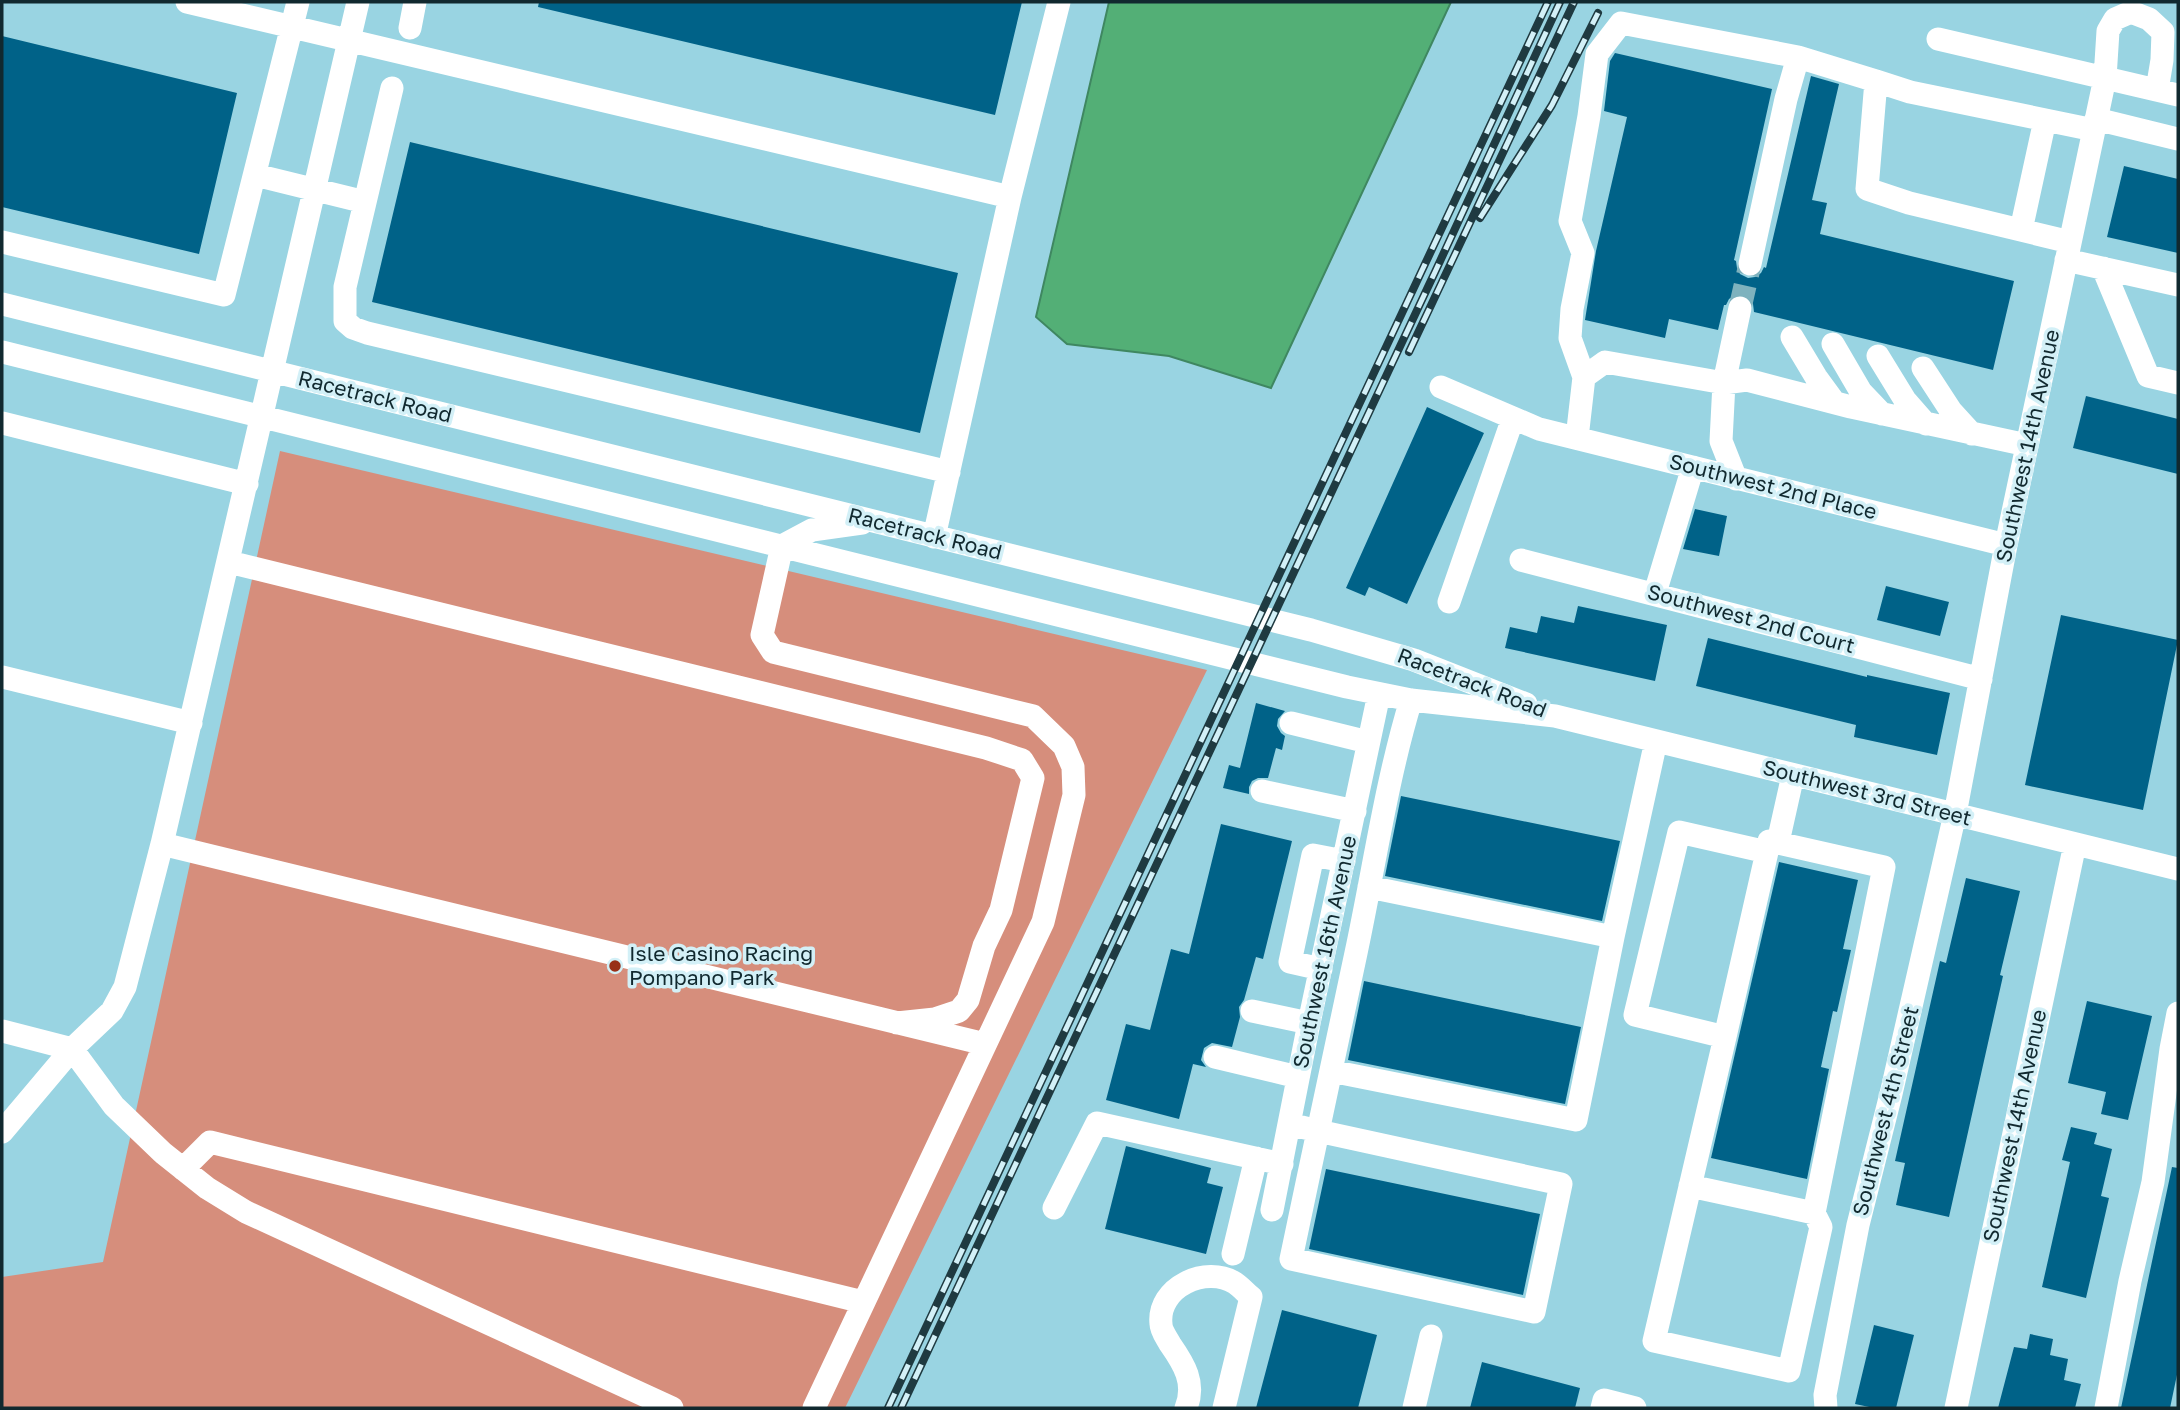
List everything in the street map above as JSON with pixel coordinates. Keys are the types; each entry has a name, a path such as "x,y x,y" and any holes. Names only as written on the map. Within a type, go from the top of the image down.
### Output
{"street":[{"path":"187,2 1010,197"},
{"path":"2,242 224,295 298,2"},
{"path":"2,1132 72,1049 112,1011 125,987 191,723 358,2"},
{"path":"410,28 415,2"},
{"path":"934,537 1010,197 1059,2"},
{"name":"Southwest 14th Avenue","path":"1955,814 2006,545 2105,78 2108,31 2115,19 2131,12 2149,19 2163,32 2162,60 2168,92"},
{"path":"1577,438 1584,377 1570,338 1572,309 1583,253 1570,221 1597,54 1620,23 1798,57 1910,92 2045,120 2095,125 2178,139"},
{"path":"1938,39 2168,92"},
{"path":"1750,264 1786,99 1798,57"},
{"path":"1876,81 1867,189 1909,203 2021,230 2102,268 2178,285"},
{"path":"392,88 345,287 345,321 353,328 949,472"},
{"path":"2021,230 2045,120"},
{"path":"255,175 365,201"},
{"path":"2102,268 2148,376 2178,383"},
{"name":"Racetrack Road","path":"2,304 1154,590 1381,649 1555,716"},
{"path":"1736,479 1721,441 1724,383 1740,309"},
{"path":"1792,337 1835,403"},
{"path":"1833,344 1861,392 1882,414"},
{"name":"Racetrack Road","path":"2,352 1380,694 1555,716"},
{"path":"1878,356 1905,400 1926,424"},
{"path":"1584,377 1605,362 1724,383 1747,380 1882,414 2027,445"},
{"path":"1923,368 1951,411 1972,434"},
{"name":"Southwest 2nd Place","path":"1441,387 1539,429 2006,545"},
{"path":"1448,602 1513,418"},
{"path":"2,423 247,484"},
{"path":"1656,593 1693,467"},
{"path":"814,1408 1043,922 1074,795 1073,767 1064,746 1033,716 773,652 762,635 782,546 811,530 872,521"},
{"name":"Southwest 2nd Court","path":"1521,560 1981,679"},
{"path":"229,562 986,748 1022,760 1033,778 1001,910 984,946 968,1000 959,1011 935,1019 897,1023"},
{"path":"2,677 191,723"},
{"name":"Southwest 16th Avenue","path":"1272,1210 1380,694"},
{"path":"1289,1124 1318,1131 1561,1184 1534,1312 1292,1259 1318,1131 1369,887 1398,743 1411,700"},
{"name":"Southwest 3rd Street","path":"1555,716 2178,869"},
{"path":"1291,723 1368,742"},
{"path":"1331,1071 1576,1120 1656,741"},
{"path":"1725,1037 1635,1015 1679,832 1772,847 1884,867 1814,1213 1821,1227 1789,1371 1654,1341 1725,1037 1772,847 1793,775"},
{"path":"1262,791 1355,811"},
{"name":"Southwest 4th Street","path":"1826,1408 1825,1395 1858,1225 1955,814"},
{"path":"162,844 985,1044"},
{"name":"Southwest 14th Avenue","path":"1956,1408 2075,844"},
{"path":"1321,969 1290,962 1313,855 1344,861"},
{"path":"1369,887 1613,937"},
{"path":"1252,1011 1309,1023"},
{"path":"2106,1408 2130,1281 2153,1182 2178,1013"},
{"path":"2,1031 72,1049 114,1106 163,1153 207,1188 246,1212 672,1408"},
{"path":"1214,1058 1298,1077"},
{"path":"1054,1208 1097,1123 1282,1164"},
{"path":"183,1169 210,1142 863,1302"},
{"path":"1233,1254 1256,1158"},
{"path":"1690,1186 1814,1213"},
{"path":"1186,1408 1190,1377 1160,1324 1163,1308 1171,1293 1185,1281 1209,1276 1234,1282 1251,1297 1224,1408"},
{"path":"1414,1408 1432,1336"},
{"path":"1602,1408 1604,1401 1635,1408"}],"shaded area":[{"path":"1109,2 1451,2 1271,388 1169,356 1067,344 1036,317"},
{"name":"Isle Casino Racing Pompano Park","path":"280,451 1207,670 845,1408 2,1408 2,1277 103,1262"}],"building":[{"path":"539,2 1022,2 995,115 538,7"},
{"path":"2,36 237,93 199,254 2,207"},
{"path":"1615,53 1772,89 1734,260 1740,274 1748,278 1755,277 1766,268 1811,76 1839,84 1812,200 1827,203 1820,234 2014,281 1993,370 1754,312 1750,298 1742,294 1735,295 1724,305 1718,330 1669,319 1665,338 1585,320 1596,251 1627,117 1604,111 1610,61"},
{"path":"410,142 958,273 920,433 372,302"},
{"path":"2124,166 2178,179 2178,253 2107,237"},
{"path":"2086,396 2178,419 2178,474 2073,448"},
{"path":"1427,407 1484,433 1407,604 1369,587 1365,596 1346,588"},
{"path":"1695,509 1727,516 1719,556 1683,549"},
{"path":"1886,586 1949,602 1940,636 1877,620"},
{"path":"1578,606 1667,625 1655,681 1505,648 1510,627 1537,633 1541,616 1574,623"},
{"path":"2061,615 2178,640 2143,810 2025,785"},
{"path":"1708,638 1867,677 1950,693 1937,755 1854,737 1856,725 1696,686"},
{"path":"1256,703 1285,711 1278,719 1277,726 1285,736 1282,750 1276,748 1268,778 1252,781 1249,794 1223,788 1229,765 1240,768"},
{"path":"1401,796 1620,841 1602,921 1385,876"},
{"path":"1221,824 1292,841 1263,959 1256,957 1244,1000 1239,1007 1240,1017 1232,1047 1212,1043 1204,1048 1201,1060 1206,1067 1193,1064 1179,1119 1106,1100 1126,1024 1150,1030 1171,949 1189,954"},
{"path":"1779,862 1858,880 1843,949 1851,950 1837,1012 1833,1011 1821,1067 1829,1069 1807,1179 1711,1158"},
{"path":"1966,878 2020,891 1949,1217 1896,1205 1905,1163 1895,1161 1940,961 1946,963"},
{"path":"1364,981 1581,1027 1565,1104 1348,1060"},
{"path":"2087,1001 2152,1016 2128,1120 2101,1114 2106,1092 2068,1083"},
{"path":"2071,1127 2097,1133 2094,1144 2112,1149 2101,1196 2109,1198 2086,1298 2042,1287 2070,1162 2062,1160"},
{"path":"1126,1146 1211,1168 1207,1183 1223,1187 1206,1254 1105,1229"},
{"path":"2172,1167 2178,1168 2178,1370 2170,1408 2121,1408"},
{"path":"1326,1169 1540,1214 1523,1295 1309,1249"},
{"path":"1282,1310 1377,1335 1358,1408 1256,1408"},
{"path":"1874,1325 1914,1335 1896,1408 1874,1408 1855,1404"},
{"path":"2030,1334 2053,1339 2050,1355 2068,1359 2064,1380 2081,1384 2075,1408 1998,1408 2014,1347 2027,1349"},
{"path":"1482,1362 1580,1388 1575,1408 1470,1408"}],"tunnel":[{"path":"1740,308 1750,264"}],"railway":[{"path":"888,1408 1548,2"},
{"path":"901,1408 1560,2"},
{"path":"1409,352 1574,2"},
{"path":"1480,218 1552,105 1598,13"}],"place":[{"name":"Isle Casino Racing Pompano Park","path":"615,966"}]}
